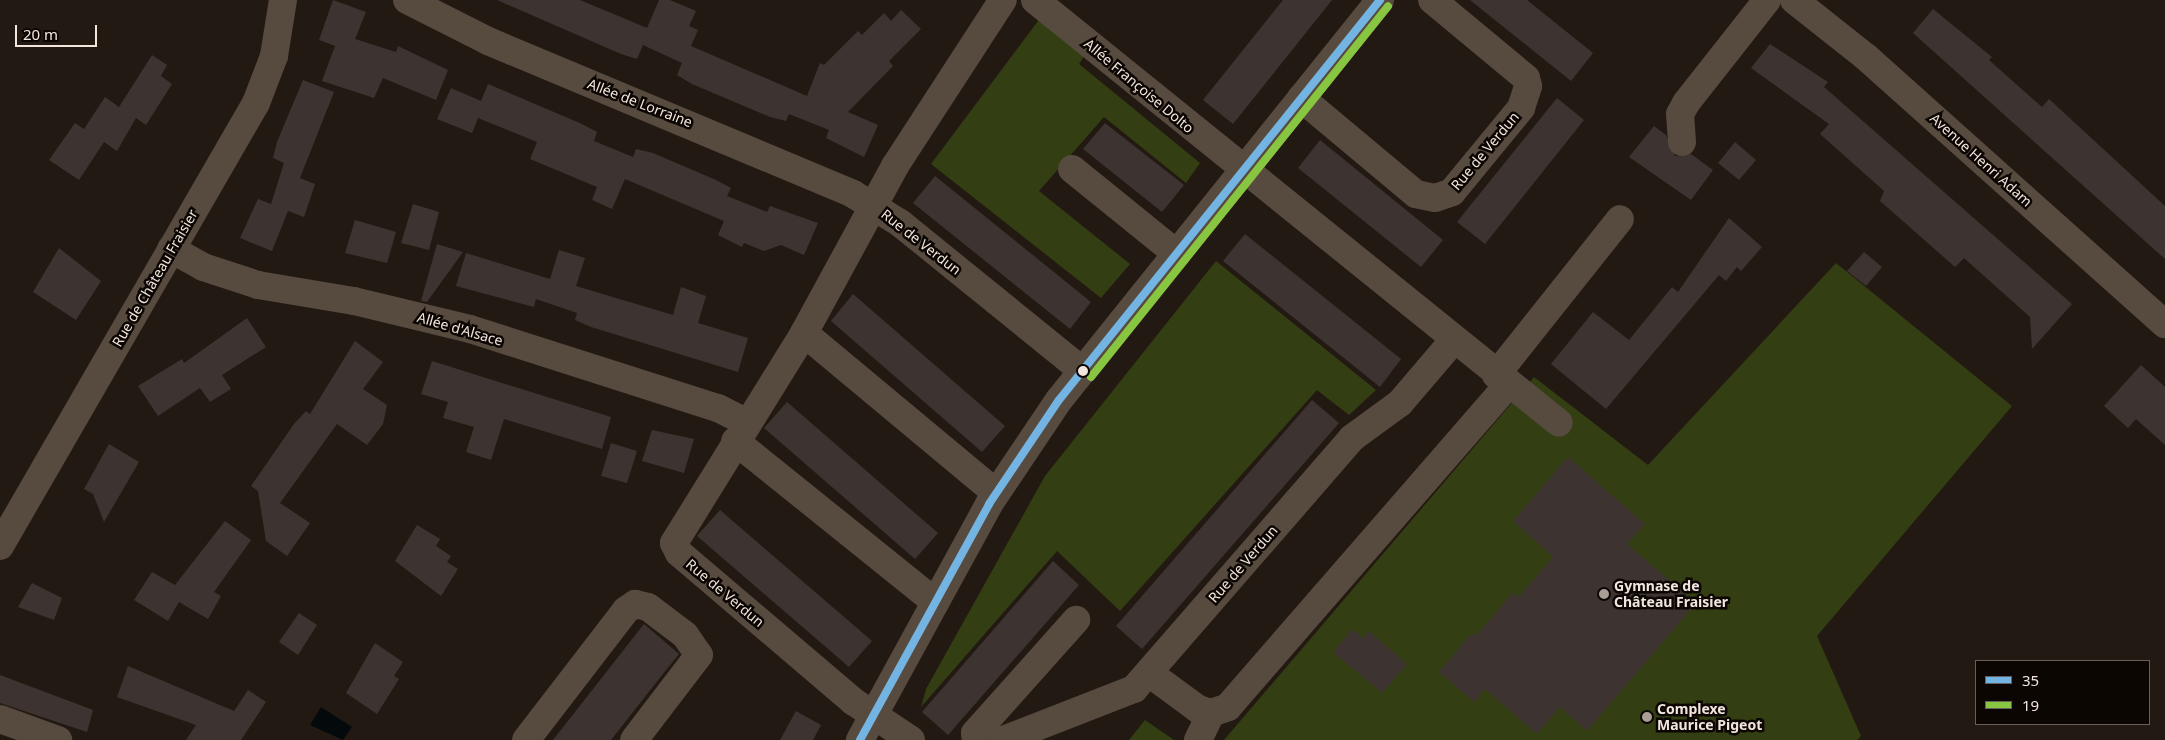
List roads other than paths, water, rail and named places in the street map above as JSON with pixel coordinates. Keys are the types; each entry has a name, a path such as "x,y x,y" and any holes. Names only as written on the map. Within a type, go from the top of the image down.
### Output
{"street":[{"name":"Rue de Château Fraisier","path":"0,546 256,103 274,56 283,0"},
{"name":"Allée de Lorraine","path":"407,0 488,41 701,126 872,205"},
{"path":"872,205 1003,0"},
{"name":"Allée Françoise Dolto","path":"1035,0 1243,172"},
{"path":"860,740 996,493 1083,371 1380,0"},
{"name":"Rue de Verdun","path":"1302,98 1416,194 1435,198 1452,192 1521,108 1528,86 1526,78 1432,0"},
{"path":"1682,142 1680,114 1686,103 1767,0"},
{"name":"Avenue Henri Adam","path":"1794,0 1866,57 2165,324"},
{"path":"1072,169 1177,254"},
{"path":"1243,172 1453,341 1559,423"},
{"name":"Rue de Verdun","path":"911,740 874,715 676,549 674,537 804,333 872,205 1083,371"},
{"path":"1198,740 1211,713 1228,707 1503,379 1620,219"},
{"name":"Allée d'Alsace","path":"171,250 218,273 258,285 354,301 470,329 718,408 740,432"},
{"path":"804,333 996,493"},
{"name":"Rue de Verdun","path":"1003,740 1119,698 1149,673 1352,438 1400,403 1453,341"},
{"path":"740,432 935,602"},
{"path":"530,739 626,610 635,604 648,607 685,635 699,655 634,740"},
{"path":"976,740 975,733 1076,620"},
{"path":"1149,673 1211,713"},
{"path":"12,728 58,740"}],"place":[{"name":"Gymnase de Château Fraisier","path":"1604,594"},
{"name":"Complexe Maurice Pigeot","path":"1647,717"}]}
